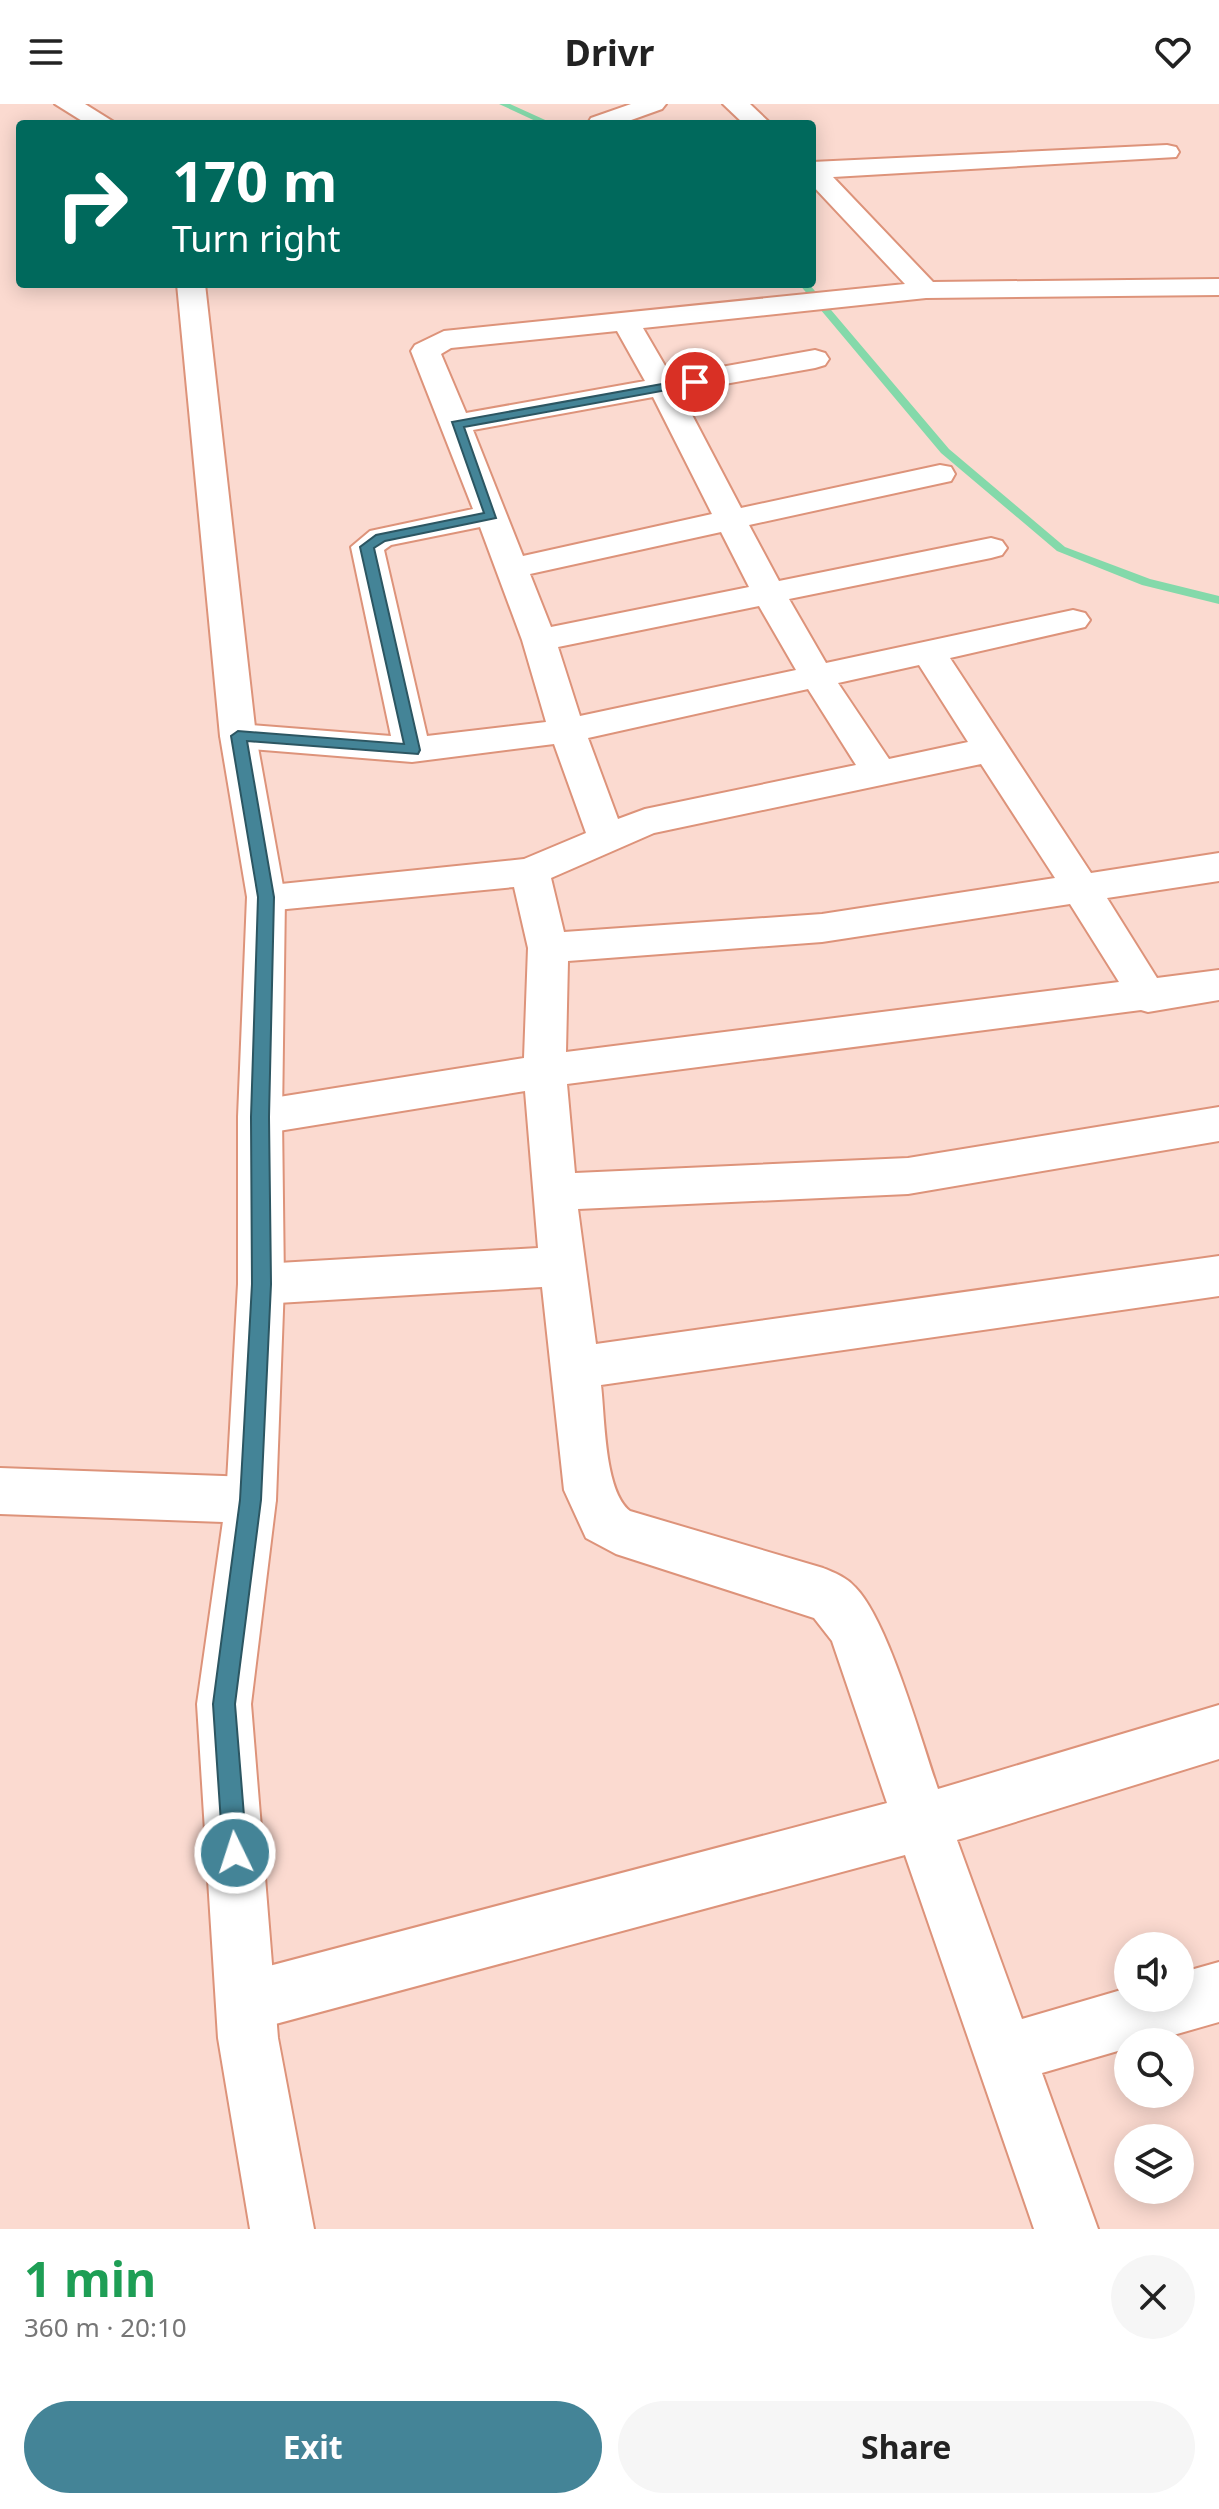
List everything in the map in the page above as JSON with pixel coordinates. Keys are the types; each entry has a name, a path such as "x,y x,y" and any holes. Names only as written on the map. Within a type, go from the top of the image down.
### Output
{"street":[{"path":"67,104 97,120"},
{"path":"609,120 654,104"},
{"path":"735,104 754,120"},
{"path":"816,170 1167,152"},
{"path":"816,174 926,290"},
{"path":"606,837 567,731 539,640 425,351 431,344 444,340 926,290 1219,287"},
{"path":"191,288 199,387 238,736 266,897 260,1117 261,1284 251,1500 224,1704 248,2038 282,2229"},
{"path":"626,322 665,387 768,592 816,676 878,771"},
{"path":"456,424 815,359"},
{"path":"511,568 940,474"},
{"path":"412,750 367,547 381,538 491,515"},
{"path":"539,640 991,548"},
{"path":"238,736 412,750 567,731 1073,620"},
{"path":"928,651 989,750 1084,888 1148,997"},
{"path":"266,897 530,872 645,822 989,750"},
{"path":"548,948 822,928 1219,867"},
{"path":"530,872 548,948 545,1071 554,1192 589,1490 604,1521 616,1530 823,1593 836,1601 854,1629 1066,2229"},
{"path":"260,1117 545,1071 1148,997 1219,985"},
{"path":"554,1192 908,1176 1219,1124"},
{"path":"261,1284 562,1266"},
{"path":"573,1368 1219,1276"},
{"path":"0,1491 251,1500"},
{"path":"246,2002 922,1822 1219,1732"},
{"path":"1004,2054 1219,1992"}],"waterway":[{"path":"503,104 541,120"},
{"path":"807,288 945,451 1061,549 1146,582 1219,600"}],"route":[{"path":"235,1853 224,1704 251,1500 261,1284 260,1117 266,897 238,736 412,750 366,552 371,541 381,538 491,515 456,424 695,382"}]}
